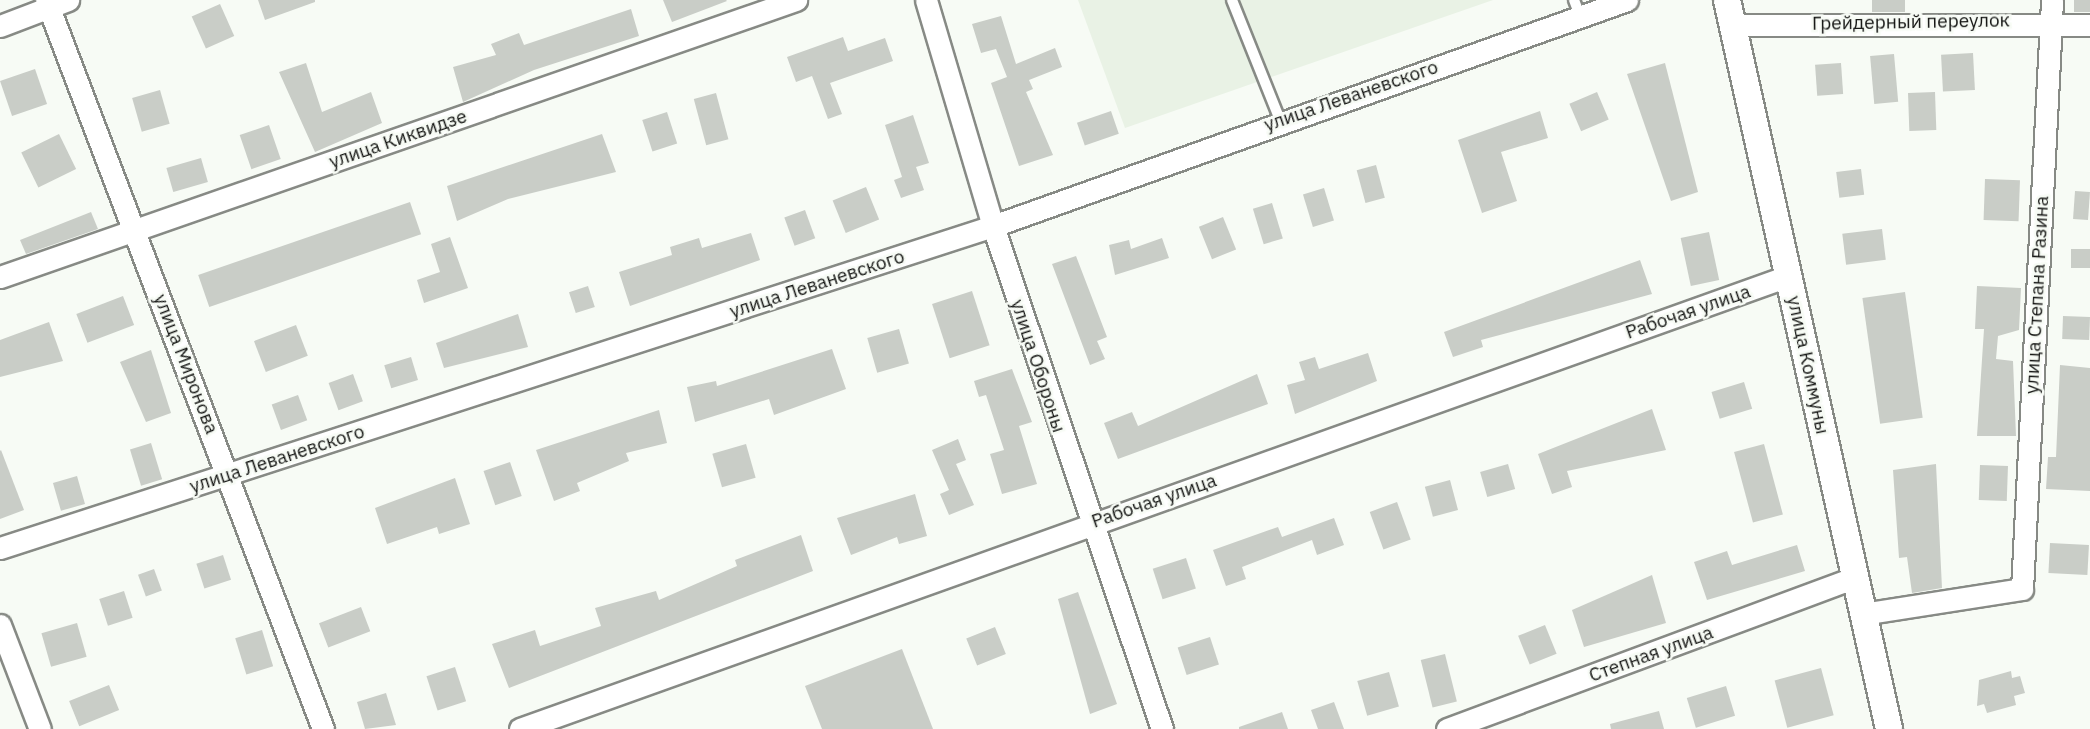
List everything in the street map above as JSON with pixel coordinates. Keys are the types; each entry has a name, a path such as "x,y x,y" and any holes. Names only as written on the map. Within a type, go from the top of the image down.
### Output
{"street":[{"name":"улица Киквидзе","path":"0,277 796,0"},
{"name":"улица Обороны","path":"926,0 993,226 1090,523 1162,729"},
{"name":"улица Леваневского","path":"0,548 993,226 1576,8 1627,0"},
{"name":"улица Миронова","path":"54,2 134,231 230,475 323,729"},
{"path":"0,26 54,2"},
{"name":"Грейдерный переулок","path":"1730,13 2052,10 2090,25"},
{"name":"улица Степана Разина","path":"1862,614 2022,589 2052,10"},
{"name":"улица Коммуны","path":"1730,13 1889,729"},
{"name":"Рабочая улица","path":"520,729 1090,523 1788,276"},
{"name":"Степная улица","path":"1447,729 1854,578"},
{"path":"0,625 40,729"}],"lane":[{"path":"1232,0 1280,120"}],"shaded area":[{"path":"1078,0 1493,0 1125,128"}],"building":[{"path":"258,0 315,0 315,2 265,20"},
{"path":"663,0 726,0 727,1 672,22"},
{"path":"1872,0 1905,0 1905,12 1872,12"},
{"path":"2074,0 2090,0 2090,12 2074,12"},
{"path":"220,4 234,36 206,49 192,17"},
{"path":"631,9 639,36 534,70 463,102 453,67 496,55 491,44 519,33 524,45"},
{"path":"1001,16 1016,64 1055,48 1062,67 1029,80 1033,89 1026,92 1053,155 1019,166 991,83 1007,77 996,49 981,53 972,24"},
{"path":"843,37 848,51 885,38 893,61 830,83 842,114 828,119 812,76 796,82 787,57"},
{"path":"1973,53 1975,90 1943,92 1941,55"},
{"path":"1894,54 1898,102 1874,104 1870,56"},
{"path":"306,63 322,112 371,92 382,123 315,152 279,72"},
{"path":"1665,63 1698,192 1671,201 1627,74"},
{"path":"1841,63 1843,94 1817,96 1815,65"},
{"path":"35,69 47,104 12,116 0,81"},
{"path":"160,90 170,124 142,132 132,98"},
{"path":"1597,92 1609,120 1581,131 1569,104"},
{"path":"1935,92 1936,130 1909,131 1908,93"},
{"path":"716,93 728,139 706,145 694,99"},
{"path":"1111,111 1119,134 1085,145 1077,123"},
{"path":"1540,111 1548,138 1501,152 1517,201 1482,213 1458,140"},
{"path":"667,112 677,143 652,151 642,120"},
{"path":"913,115 929,163 916,167 924,190 901,198 894,180 902,177 885,125"},
{"path":"269,125 281,159 251,169 240,135"},
{"path":"59,134 76,169 38,187 21,152"},
{"path":"602,134 616,172 508,199 457,221 447,186"},
{"path":"201,158 208,182 173,192 166,168"},
{"path":"1376,165 1385,198 1365,203 1357,170"},
{"path":"1861,169 1864,195 1839,198 1836,172"},
{"path":"1985,179 2020,180 2019,221 1984,220"},
{"path":"866,187 879,219 846,233 833,200"},
{"path":"1324,188 1334,221 1313,227 1303,194"},
{"path":"2075,191 2090,192 2088,220 2073,219"},
{"path":"410,202 421,234 209,307 198,275"},
{"path":"1272,203 1283,238 1264,244 1253,209"},
{"path":"805,210 815,238 795,246 784,218"},
{"path":"91,212 98,229 26,254 20,240"},
{"path":"1223,217 1236,249 1212,259 1199,227"},
{"path":"1882,229 1886,260 1846,265 1842,234"},
{"path":"1709,232 1719,280 1691,286 1681,238"},
{"path":"751,233 760,260 630,306 619,272 672,255 670,247 699,238 702,248"},
{"path":"450,237 468,288 424,303 417,280 440,272 431,244"},
{"path":"1162,238 1169,258 1115,275 1109,245 1129,240 1131,249"},
{"path":"2071,249 2090,249 2090,268 2071,268"},
{"path":"1076,256 1107,337 1097,341 1105,359 1090,365 1052,264"},
{"path":"1640,260 1652,294 1481,340 1483,347 1453,357 1444,332"},
{"path":"588,286 595,307 576,313 569,292"},
{"path":"1977,286 2021,288 2019,330 1998,336 1996,359 2013,361 2016,436 1977,436 1984,329 1975,329"},
{"path":"972,291 990,345 950,358 932,304"},
{"path":"1905,292 1923,418 1880,424 1862,298"},
{"path":"123,296 134,325 87,343 76,314"},
{"path":"518,314 528,347 444,368 436,343"},
{"path":"2063,316 2090,317 2089,340 2062,339"},
{"path":"49,322 63,361 0,377 0,340"},
{"path":"296,325 308,356 266,372 254,341"},
{"path":"899,329 909,364 877,373 867,338"},
{"path":"832,349 846,389 774,415 769,399 695,422 687,387 716,381 717,386"},
{"path":"151,350 171,413 146,422 120,362"},
{"path":"1368,353 1377,381 1295,414 1287,385 1305,380 1299,362 1315,357 1319,369"},
{"path":"411,357 418,380 391,388 384,365"},
{"path":"2060,365 2090,368 2090,491 2046,489 2048,457 2056,457"},
{"path":"1012,369 1032,422 1019,426 1037,484 1002,494 990,454 1004,450 986,395 979,397 974,381"},
{"path":"353,374 363,401 338,410 329,383"},
{"path":"1257,374 1268,404 1118,459 1104,423 1132,412 1138,426"},
{"path":"1744,382 1752,409 1720,419 1711,392"},
{"path":"298,395 307,420 281,430 272,405"},
{"path":"1652,409 1666,450 1567,471 1572,487 1552,494 1538,454"},
{"path":"659,410 667,443 626,453 629,461 577,483 580,491 554,501 536,450"},
{"path":"958,439 966,460 956,464 974,505 949,515 940,494 949,490 932,450"},
{"path":"151,443 162,479 141,486 130,449"},
{"path":"746,444 756,478 722,487 712,454"},
{"path":"1764,444 1783,515 1753,523 1734,452"},
{"path":"0,451 24,510 0,519"},
{"path":"510,462 522,496 495,505 484,471"},
{"path":"1508,464 1515,489 1487,497 1480,472"},
{"path":"1936,464 1942,588 1912,593 1907,557 1899,558 1893,470"},
{"path":"1980,465 2008,466 2007,501 1979,500"},
{"path":"77,476 85,504 61,511 53,483"},
{"path":"455,478 470,524 439,534 437,527 387,544 375,508"},
{"path":"1450,480 1458,510 1433,517 1425,487"},
{"path":"915,494 927,536 899,544 897,537 851,555 837,518"},
{"path":"1397,502 1411,540 1383,550 1370,512"},
{"path":"1334,518 1344,545 1317,555 1312,540 1242,567 1246,579 1226,586 1213,550 1278,527 1282,537"},
{"path":"801,535 813,571 509,688 492,644 535,630 540,646 601,626 595,608 656,591 659,600 737,566 735,560"},
{"path":"2050,543 2089,545 2087,575 2048,573"},
{"path":"1797,545 1805,571 1707,600 1694,562 1727,551 1732,565"},
{"path":"223,555 231,580 204,588 196,564"},
{"path":"1186,558 1196,588 1163,599 1153,569"},
{"path":"154,569 162,591 146,596 138,575"},
{"path":"1652,575 1666,623 1584,647 1572,610"},
{"path":"124,591 133,618 108,626 99,599"},
{"path":"1078,592 1117,704 1090,714 1058,599"},
{"path":"361,607 370,631 328,647 319,623"},
{"path":"77,623 87,657 51,667 41,633"},
{"path":"1545,625 1557,654 1530,665 1518,636"},
{"path":"995,627 1006,654 977,666 966,639"},
{"path":"262,630 273,666 246,675 235,638"},
{"path":"1210,637 1219,665 1187,675 1178,648"},
{"path":"902,649 933,729 822,729 805,686"},
{"path":"1445,654 1457,702 1433,708 1421,660"},
{"path":"455,667 466,701 438,711 426,676"},
{"path":"1821,668 1834,715 1787,728 1775,680"},
{"path":"2011,671 2012,678 2020,676 2025,693 2014,696 2016,705 1987,713 1984,704 1977,706 1979,680"},
{"path":"1389,672 1399,707 1367,716 1357,681"},
{"path":"109,685 119,710 79,726 69,701"},
{"path":"1726,686 1735,716 1696,728 1687,698"},
{"path":"386,693 396,725 365,729 357,702"},
{"path":"1334,702 1344,729 1318,729 1311,710"},
{"path":"1659,711 1664,729 1611,729 1610,724"},
{"path":"1282,712 1288,729 1239,729 1239,727"}]}
